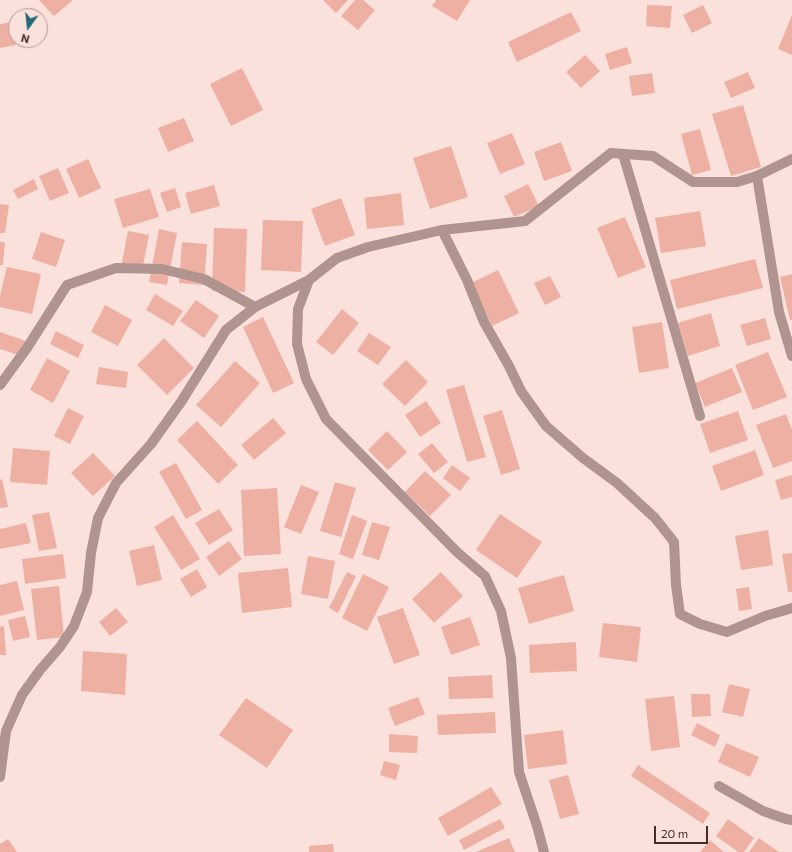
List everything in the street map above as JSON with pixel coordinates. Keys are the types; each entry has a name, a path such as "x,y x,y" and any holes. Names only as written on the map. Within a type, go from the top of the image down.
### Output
{"street":[{"path":"0,777 3,730 22,695 40,670 60,647 74,626 86,592 91,553 98,518 116,483 151,444 177,408 226,330 255,307 309,280 337,258 368,247 442,230 525,221 611,153 653,156 693,182 737,182 757,176 792,159"},
{"path":"623,154 700,416"},
{"path":"757,176 779,312 792,356"},
{"path":"442,230 467,280 484,322 509,366 520,391 546,426 583,458 617,483 655,518 674,542 676,586 680,614 700,624 727,632 765,616 792,608"},
{"path":"0,385 27,348 67,285 116,268 162,269 204,279 255,307"},
{"path":"309,280 298,309 297,344 306,379 326,419 457,552 485,576 501,611 511,658 519,772 544,852"},
{"path":"719,786 763,811 792,820"}],"building":[{"path":"39,0 73,0 54,16"},
{"path":"323,0 348,0 336,13"},
{"path":"355,0 363,0 375,10 358,30 341,16"},
{"path":"436,0 470,0 457,21 432,6"},
{"path":"647,5 672,6 670,28 646,26"},
{"path":"703,5 712,23 692,33 683,15"},
{"path":"571,12 581,31 517,62 508,42"},
{"path":"792,15 792,55 778,49"},
{"path":"8,23 8,46 0,48 0,24"},
{"path":"627,47 632,63 610,70 605,54"},
{"path":"585,55 600,71 581,88 566,72"},
{"path":"242,68 263,110 231,126 210,84"},
{"path":"748,72 755,88 731,98 724,82"},
{"path":"652,73 655,93 632,96 629,76"},
{"path":"743,105 761,167 731,176 712,114"},
{"path":"184,118 194,141 168,152 158,128"},
{"path":"700,129 711,170 692,175 681,134"},
{"path":"512,133 525,164 500,174 487,143"},
{"path":"561,142 572,171 544,181 534,152"},
{"path":"451,146 468,197 430,209 413,158"},
{"path":"88,159 101,188 79,198 66,169"},
{"path":"58,168 69,193 50,201 39,176"},
{"path":"34,179 38,189 18,199 13,190"},
{"path":"528,184 539,206 514,217 504,196"},
{"path":"214,185 220,206 191,214 185,193"},
{"path":"175,188 181,207 167,212 160,193"},
{"path":"150,189 159,217 123,228 114,199"},
{"path":"401,193 404,225 367,229 364,198"},
{"path":"341,198 355,235 325,246 311,209"},
{"path":"0,204 9,205 5,233 0,233"},
{"path":"700,211 706,246 661,253 655,218"},
{"path":"625,217 646,267 618,278 597,228"},
{"path":"263,220 303,221 301,272 261,270"},
{"path":"214,228 247,229 245,292 212,291"},
{"path":"159,229 177,233 167,285 149,282"},
{"path":"128,231 149,235 142,271 121,267"},
{"path":"41,232 65,240 56,267 32,259"},
{"path":"0,242 5,242 3,265 0,265"},
{"path":"182,242 207,244 204,285 179,283"},
{"path":"755,259 763,288 677,309 670,280"},
{"path":"7,267 41,274 32,314 0,307 0,296"},
{"path":"498,270 519,313 492,326 471,283"},
{"path":"792,274 792,320 790,320 780,277"},
{"path":"550,276 561,297 545,305 534,283"},
{"path":"155,294 183,311 173,326 146,310"},
{"path":"196,300 219,316 204,338 180,321"},
{"path":"105,305 132,320 118,346 91,332"},
{"path":"342,309 359,323 333,355 316,342"},
{"path":"711,313 720,346 688,356 678,323"},
{"path":"263,317 294,383 273,393 243,327"},
{"path":"765,318 771,339 747,346 740,325"},
{"path":"662,322 669,368 639,373 632,327"},
{"path":"56,331 84,345 78,358 50,344"},
{"path":"0,332 26,341 21,356 0,349"},
{"path":"369,333 391,347 378,365 357,351"},
{"path":"164,338 194,368 167,395 137,365"},
{"path":"768,352 787,397 753,410 735,365"},
{"path":"47,358 70,371 53,403 30,390"},
{"path":"406,360 428,382 405,406 382,384"},
{"path":"235,361 260,383 221,427 196,405"},
{"path":"99,367 128,372 126,388 96,384"},
{"path":"732,368 742,392 705,407 695,383"},
{"path":"464,385 486,457 467,462 446,390"},
{"path":"426,401 441,423 420,437 405,415"},
{"path":"68,408 84,416 70,444 54,436"},
{"path":"502,410 520,469 501,475 483,416"},
{"path":"738,411 748,440 710,453 700,424"},
{"path":"786,414 792,430 792,461 773,468 756,425"},
{"path":"273,418 286,433 254,460 241,445"},
{"path":"197,421 238,465 218,484 177,440"},
{"path":"387,431 407,452 388,470 368,450"},
{"path":"432,443 448,462 434,473 418,454"},
{"path":"13,448 50,451 47,485 10,482"},
{"path":"755,450 764,475 721,491 712,466"},
{"path":"93,453 115,476 93,496 71,473"},
{"path":"176,463 202,510 186,519 159,472"},
{"path":"452,465 470,478 460,491 443,478"},
{"path":"425,471 451,495 430,516 405,492"},
{"path":"792,475 792,497 781,500 775,480"},
{"path":"2,479 8,507 0,508 0,480"},
{"path":"335,482 356,488 341,537 320,531"},
{"path":"301,485 319,492 301,534 284,527"},
{"path":"277,488 281,554 244,556 241,490"},
{"path":"219,509 233,530 209,545 195,523"},
{"path":"49,512 57,548 39,551 32,515"},
{"path":"500,514 542,542 517,578 476,550"},
{"path":"173,515 200,559 181,570 154,527"},
{"path":"352,515 367,521 353,559 339,554"},
{"path":"372,522 390,527 379,560 362,555"},
{"path":"26,523 31,543 0,549 0,529"},
{"path":"768,530 773,565 741,570 735,536"},
{"path":"229,541 242,559 219,576 206,557"},
{"path":"154,545 162,580 137,586 129,551"},
{"path":"792,553 792,592 788,592 782,554"},
{"path":"63,554 66,578 25,584 22,559"},
{"path":"308,556 335,561 328,599 301,594"},
{"path":"288,568 292,607 242,613 238,573"},
{"path":"197,569 207,587 191,597 180,579"},
{"path":"347,572 356,576 338,613 329,608"},
{"path":"441,572 463,596 434,623 412,599"},
{"path":"363,574 389,587 367,631 342,618"},
{"path":"564,575 574,611 529,624 518,588"},
{"path":"17,581 24,610 0,616 0,585"},
{"path":"59,586 64,637 37,640 31,589"},
{"path":"749,587 752,609 739,611 736,589"},
{"path":"116,608 128,622 110,636 99,622"},
{"path":"403,608 420,655 394,664 377,617"},
{"path":"25,616 30,637 13,641 8,620"},
{"path":"470,617 480,645 451,655 441,627"},
{"path":"603,623 641,627 637,662 599,657"},
{"path":"4,626 6,655 0,655 0,627"},
{"path":"576,642 577,671 530,673 529,645"},
{"path":"83,651 127,654 125,695 81,691"},
{"path":"492,675 493,698 449,699 448,677"},
{"path":"729,684 750,689 743,717 722,712"},
{"path":"691,694 710,694 711,716 692,717"},
{"path":"674,696 680,747 651,751 645,699"},
{"path":"418,697 425,714 395,726 388,708"},
{"path":"246,698 293,730 267,768 219,735"},
{"path":"495,712 496,733 438,735 437,715"},
{"path":"697,723 720,735 715,747 691,735"},
{"path":"563,730 567,764 528,769 524,735"},
{"path":"389,734 418,736 417,753 389,752"},
{"path":"726,743 759,757 750,777 718,762"},
{"path":"384,761 400,765 396,780 380,775"},
{"path":"638,765 710,813 703,824 631,776"},
{"path":"568,775 579,814 560,819 549,780"},
{"path":"491,787 502,804 448,836 438,818"},
{"path":"500,819 505,828 464,850 459,840"},
{"path":"728,819 754,838 744,852 738,852 716,836"},
{"path":"509,838 515,852 476,852"},
{"path":"759,838 779,852 749,852"},
{"path":"8,839 17,852 0,852 0,844"},
{"path":"710,840 724,852 700,852"},
{"path":"333,844 334,852 309,852 309,846"}]}
